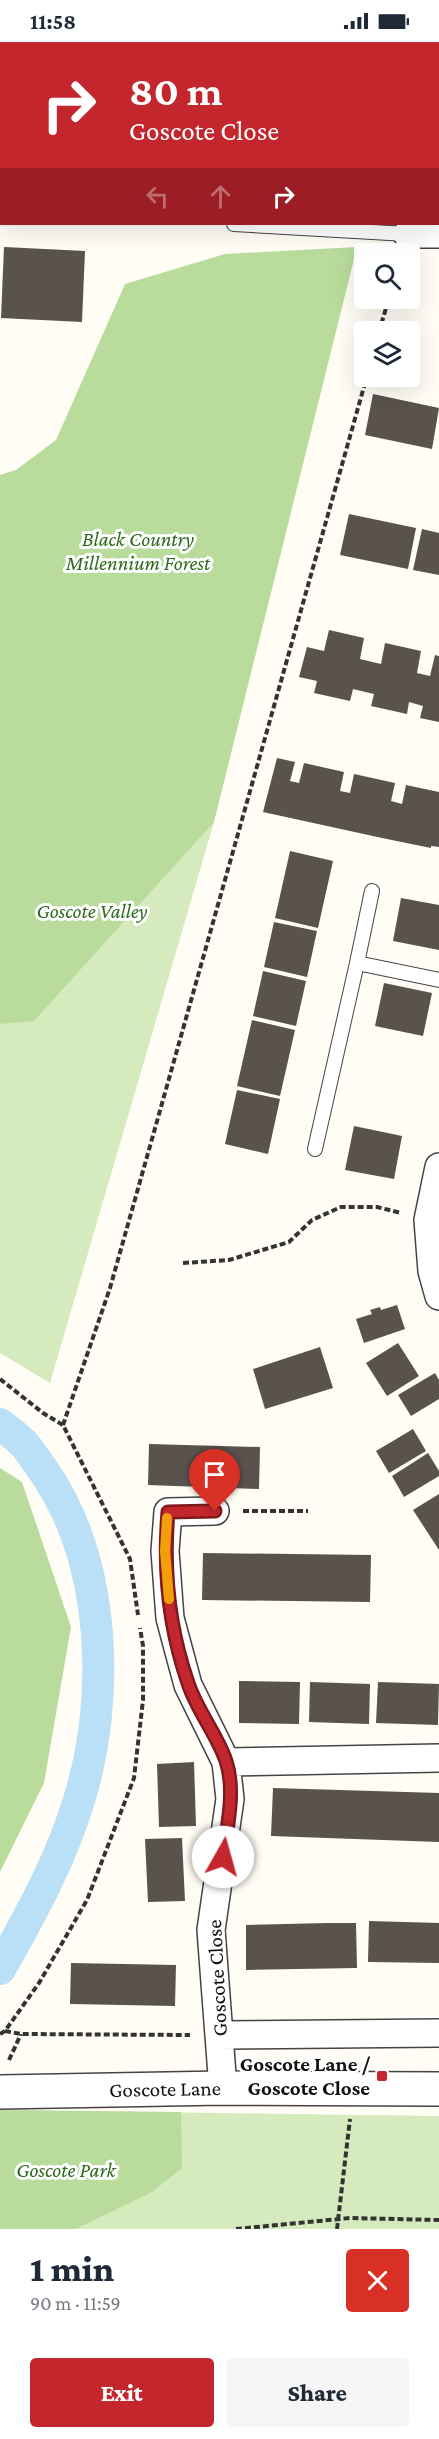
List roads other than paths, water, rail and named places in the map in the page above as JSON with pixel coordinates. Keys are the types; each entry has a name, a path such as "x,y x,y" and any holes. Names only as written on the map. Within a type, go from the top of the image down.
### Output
{"street":[{"path":"407,234 439,234"},
{"path":"439,1167 428,1220 432,1271 439,1296"},
{"name":"Goscote Close","path":"215,1511 168,1512 165,1551 170,1618 188,1685 226,1762 230,1799 211,1930 223,2088"},
{"path":"226,1762 439,1758"},
{"path":"220,2035 439,2033"},
{"name":"Goscote Lane","path":"0,2092 223,2088 439,2089"}],"lane":[{"path":"251,225 407,234"},
{"path":"315,1149 372,891"},
{"path":"357,963 439,980"}],"waterway":[{"path":"0,1424 24,1444 43,1470 64,1506 80,1545 91,1587 97,1630 98,1674 96,1718 89,1760 72,1822 44,1886 0,1969"}],"place":[{"name":"Goscote Lane / Goscote Close","path":"382,2076"}],"park label":[{"name":"Black Country Millennium Forest","path":"138,551"},
{"name":"Goscote Valley","path":"92,911"},
{"name":"Goscote Park","path":"66,2170"}]}
